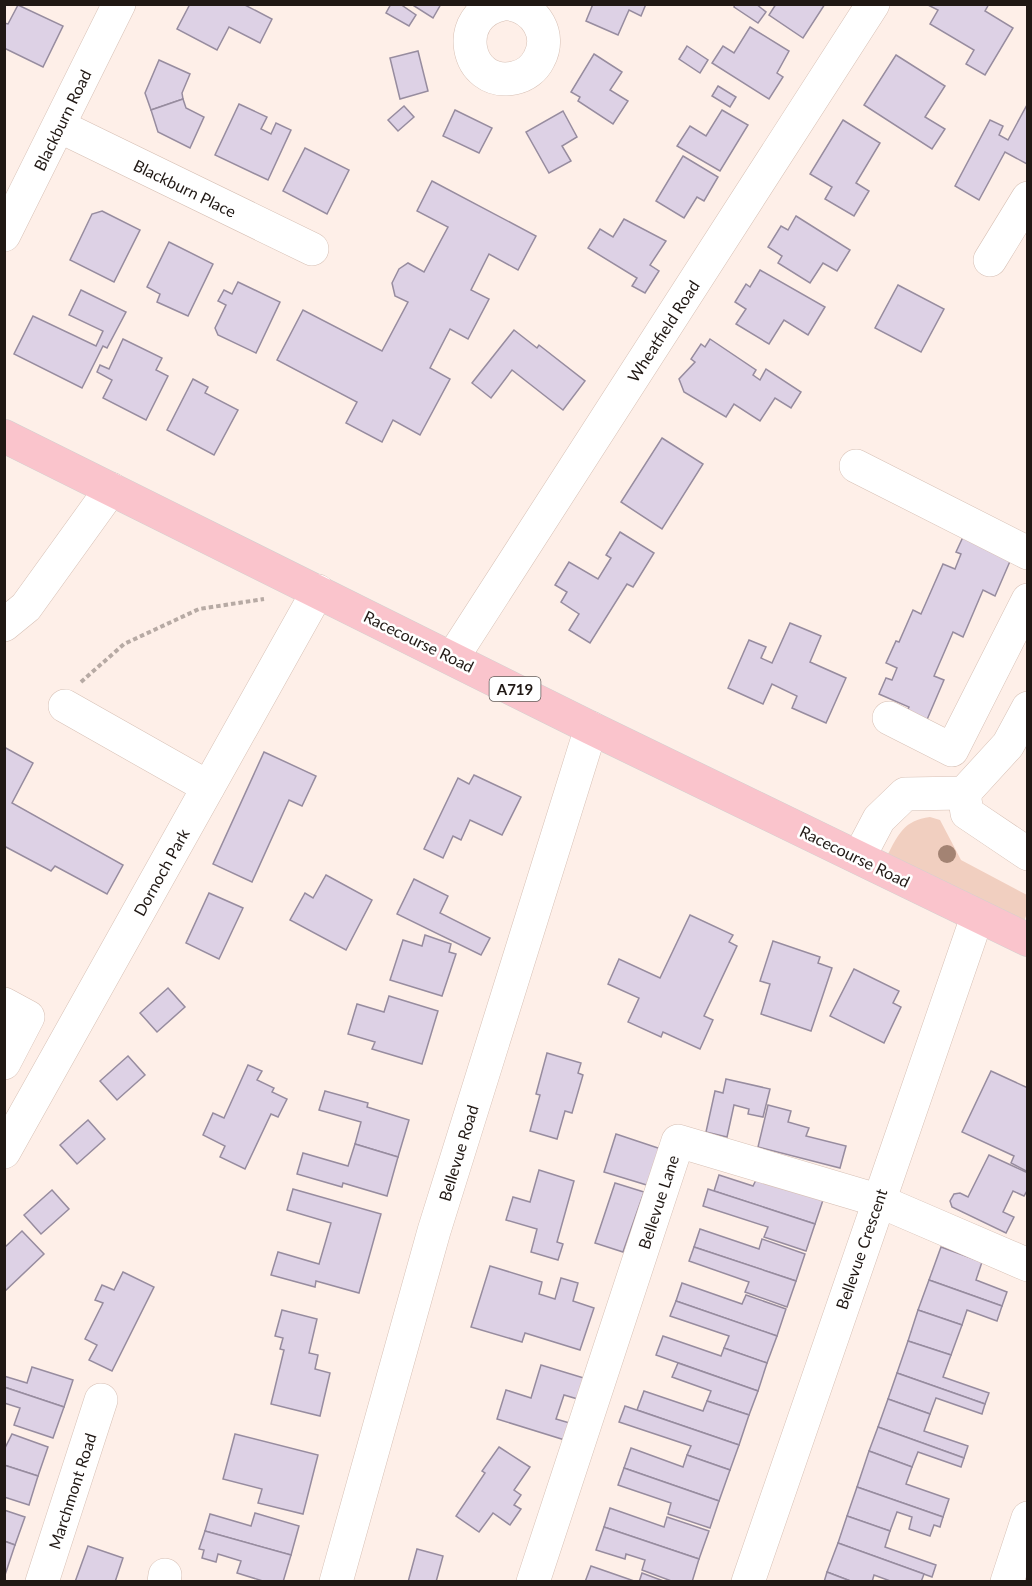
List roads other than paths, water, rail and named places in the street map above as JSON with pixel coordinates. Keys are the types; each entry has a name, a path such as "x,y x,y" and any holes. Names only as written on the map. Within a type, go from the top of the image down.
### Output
{"main road":[{"name":"Racecourse Road","path":"4,436 453,657 591,728 1028,940"}],"street":[{"name":"Blackburn Road","path":"4,235 119,4"},
{"name":"Wheatfield Road","path":"453,657 873,4"},
{"name":"Blackburn Place","path":"59,126 312,249"},
{"path":"990,260 1028,198"},
{"path":"856,466 1028,553"},
{"path":"4,625 26,607 111,489"},
{"name":"Dornoch Park","path":"4,1152 318,591"},
{"path":"890,718 952,750 1028,600"},
{"path":"65,706 208,787"},
{"path":"859,857 879,819 905,794 964,793 1008,745 1028,708"},
{"name":"Bellevue Road","path":"336,1581 434,1231 591,728"},
{"path":"964,793 967,813 1028,854"},
{"name":"Bellevue Crescent","path":"748,1581 877,1200 977,917"},
{"path":"4,1004 28,1017 4,1063"},
{"name":"Bellevue Lane","path":"533,1581 678,1141 877,1200 1028,1265"},
{"name":"Marchmont Road","path":"42,1581 102,1400"},
{"path":"1007,1581 1028,1518"}]}
